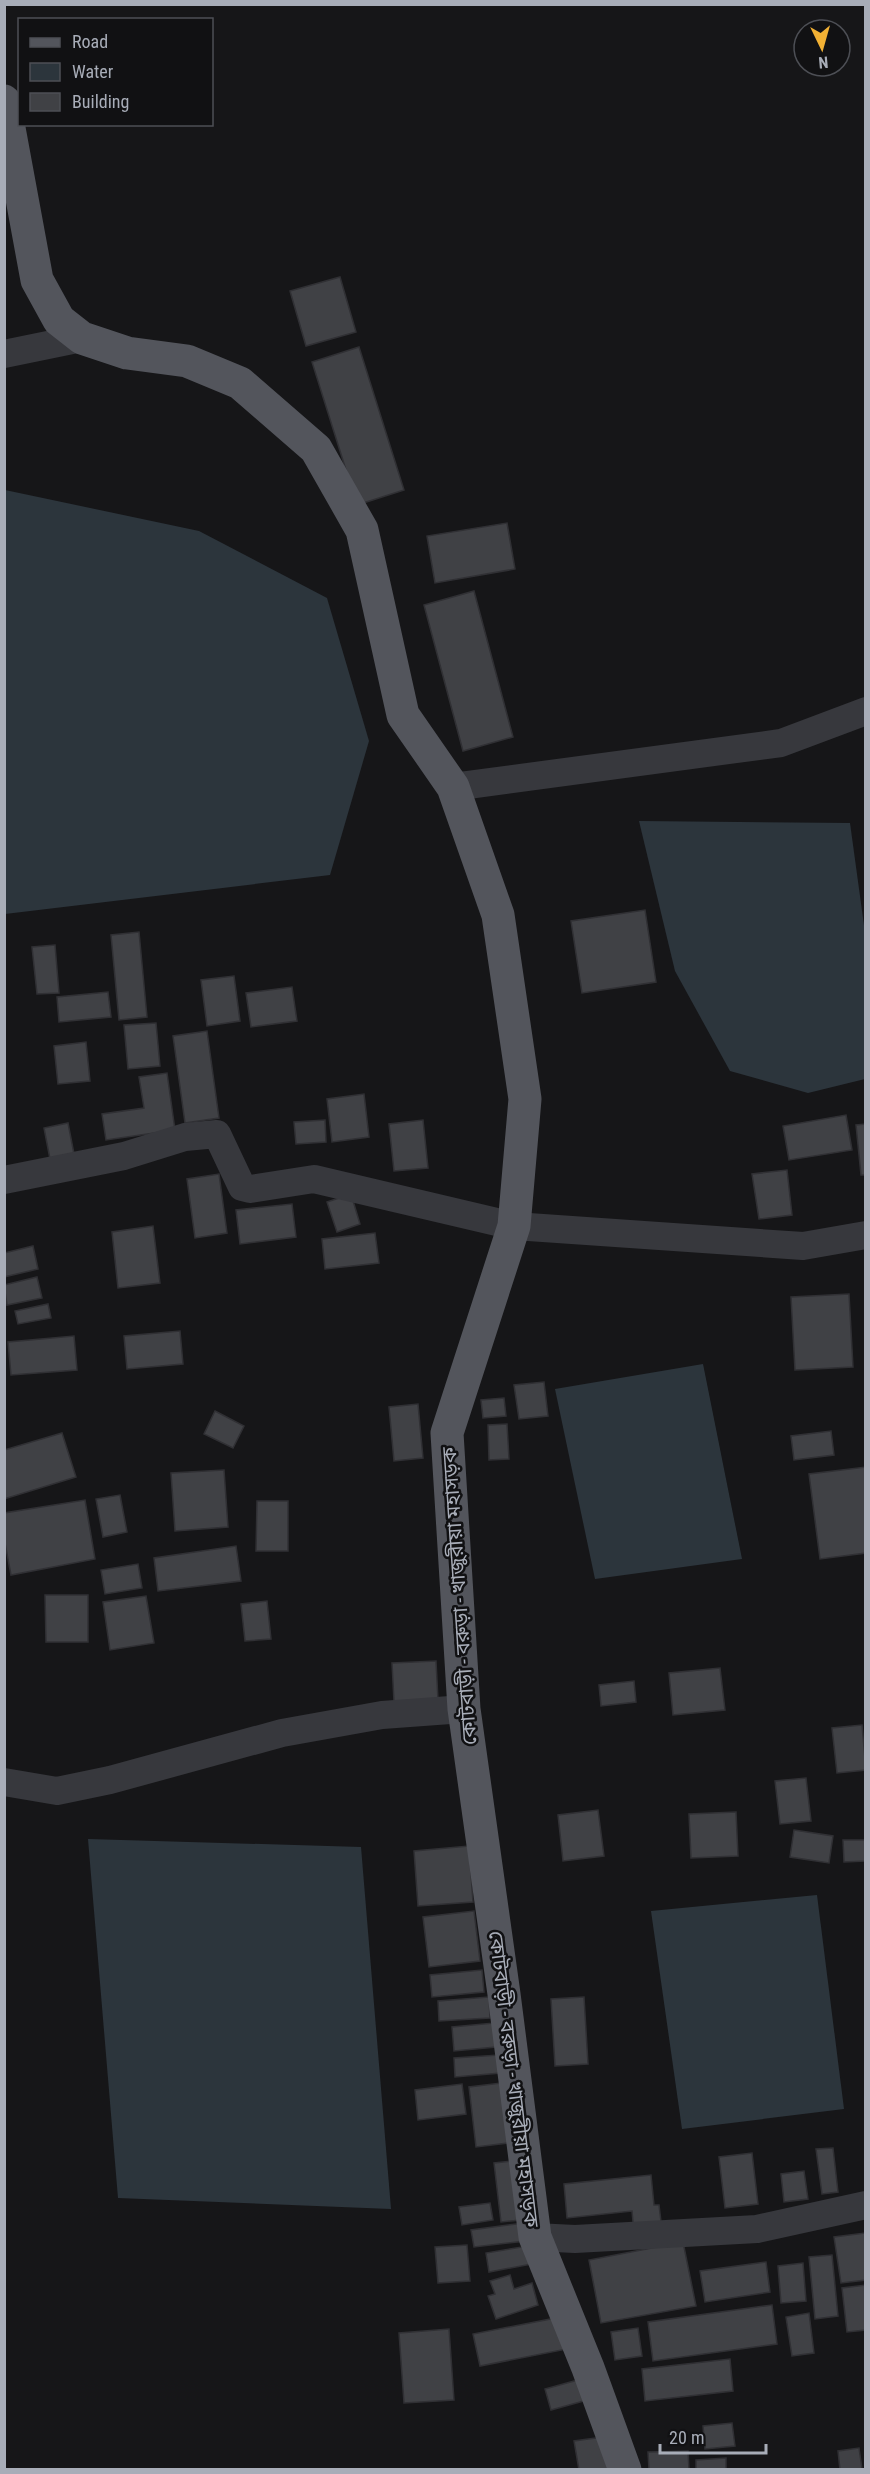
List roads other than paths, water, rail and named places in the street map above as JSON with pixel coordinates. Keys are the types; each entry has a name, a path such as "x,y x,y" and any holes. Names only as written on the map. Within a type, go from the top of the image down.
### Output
{"main road":[{"name":"কোটবাড়ী - বরুড়া - খাজুরীয়া মহাসড়ক","path":"4,101 37,280 59,320 82,338 127,353 187,361 240,383 316,449 362,530 403,716 453,787 498,915 525,1099 514,1226 447,1433 464,1709 535,2237 588,2368 625,2469"}],"street":[{"path":"4,354 82,338"},
{"path":"453,787 781,742 866,711"},
{"path":"4,1180 124,1156 185,1137 218,1134 242,1187 250,1189 314,1179 514,1226 803,1246 866,1235"},
{"path":"4,1782 57,1791 110,1780 282,1734 382,1715 464,1709"},
{"path":"535,2237 575,2239 757,2229 866,2205"}],"water":[{"path":"5,490 199,531 327,598 369,741 330,875 5,914"},
{"path":"639,821 850,823 866,940 865,1079 808,1093 730,1071 675,971"},
{"path":"703,1364 742,1559 595,1579 555,1389"},
{"path":"88,1839 361,1847 391,2209 118,2198"},
{"path":"817,1895 844,2109 682,2129 651,1911"}]}
